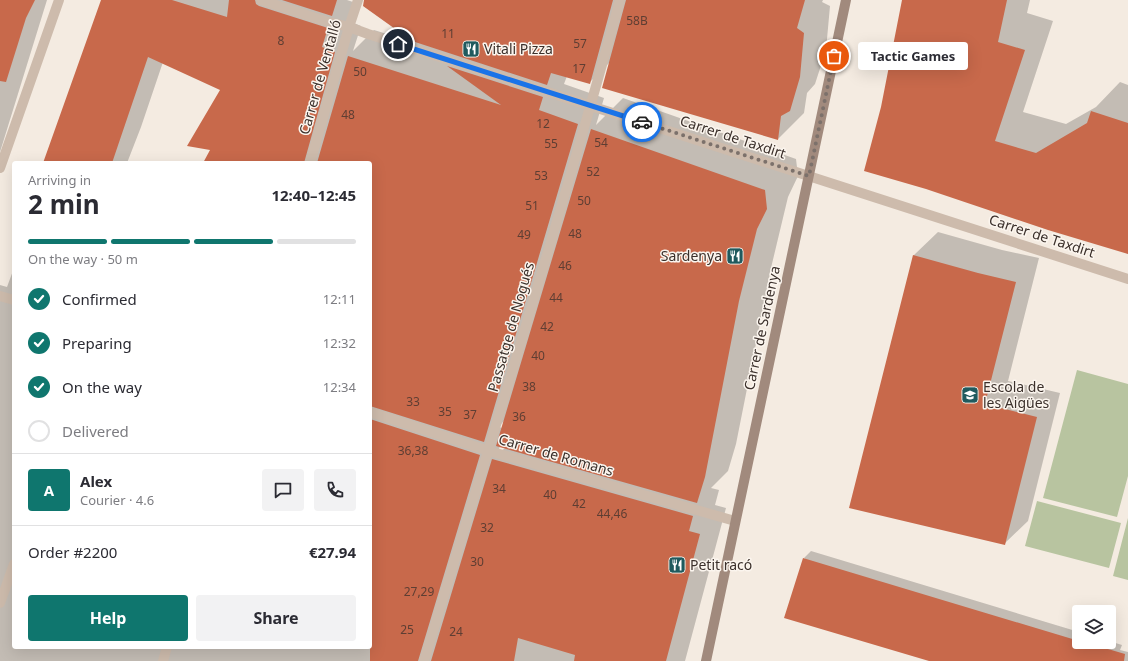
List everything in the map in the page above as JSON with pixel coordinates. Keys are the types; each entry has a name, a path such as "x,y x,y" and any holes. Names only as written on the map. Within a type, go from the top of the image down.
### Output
{"street":[{"path":"0,168 59,0"},
{"name":"Carrer de Taxdirt","path":"261,0 325,21 349,27 1128,279"},
{"name":"Carrer de Ventalló","path":"311,161 358,0"},
{"name":"Passatge de Nogués","path":"424,661 489,451 591,106 620,0"},
{"name":"Carrer de Sardenya","path":"706,661 846,0"},
{"path":"0,296 12,299"},
{"name":"Carrer de Romans","path":"372,413 489,451 735,521"},
{"path":"0,603 12,570"},
{"path":"163,661 166,649"}],"green space":[{"path":"1077,370 1128,384 1128,476 1117,517 1043,498"},
{"path":"1037,501 1121,523 1109,568 1025,546"},
{"path":"1128,518 1128,580 1113,576"}],"building":[{"path":"0,0 35,0 26,18 6,82 0,81"},
{"path":"101,0 172,0 227,17 229,0 255,0 256,4 259,6 328,28 322,47 335,52 305,161 204,161 210,150 187,146 220,90 148,57 113,161 44,161"},
{"path":"282,0 337,0 332,16"},
{"path":"364,0 613,0 590,84 551,73 547,85 412,41 363,6"},
{"path":"626,0 805,0 797,28 804,33 800,77 790,111 781,116 778,140 602,88"},
{"path":"902,0 1007,0 998,42 1025,50 995,141 1036,153 1087,123 1091,111 1128,123 1128,254 1048,230 926,189 864,171 881,107"},
{"path":"348,56 501,105 447,66 543,97 539,110 578,124 484,442 372,407 372,161 318,161"},
{"path":"591,129 765,190 767,209 757,229 739,301 705,477 697,503 496,446"},
{"path":"913,255 1016,282 985,404 1037,417 1005,545 849,508"},
{"path":"372,420 480,455 418,661 370,661 370,649 372,649"},
{"path":"492,459 693,516 689,531 700,534 666,661 574,661 575,655 518,638 514,661 431,661"},
{"path":"803,558 1072,639 1072,649 1108,649 1125,654 1124,661 929,661 784,618"}],"way so far":[{"path":"642,122 809,176 834,56"}],"place":[{"name":"Vitali Pizza","path":"471,49"},
{"name":"Tactic Games","path":"834,56"},
{"name":"Sardenya","path":"735,256"},
{"name":"Escola de les Aigües","path":"970,395"},
{"name":"Petit racó","path":"677,565"}],"route":[{"path":"398,44 642,122"}]}
